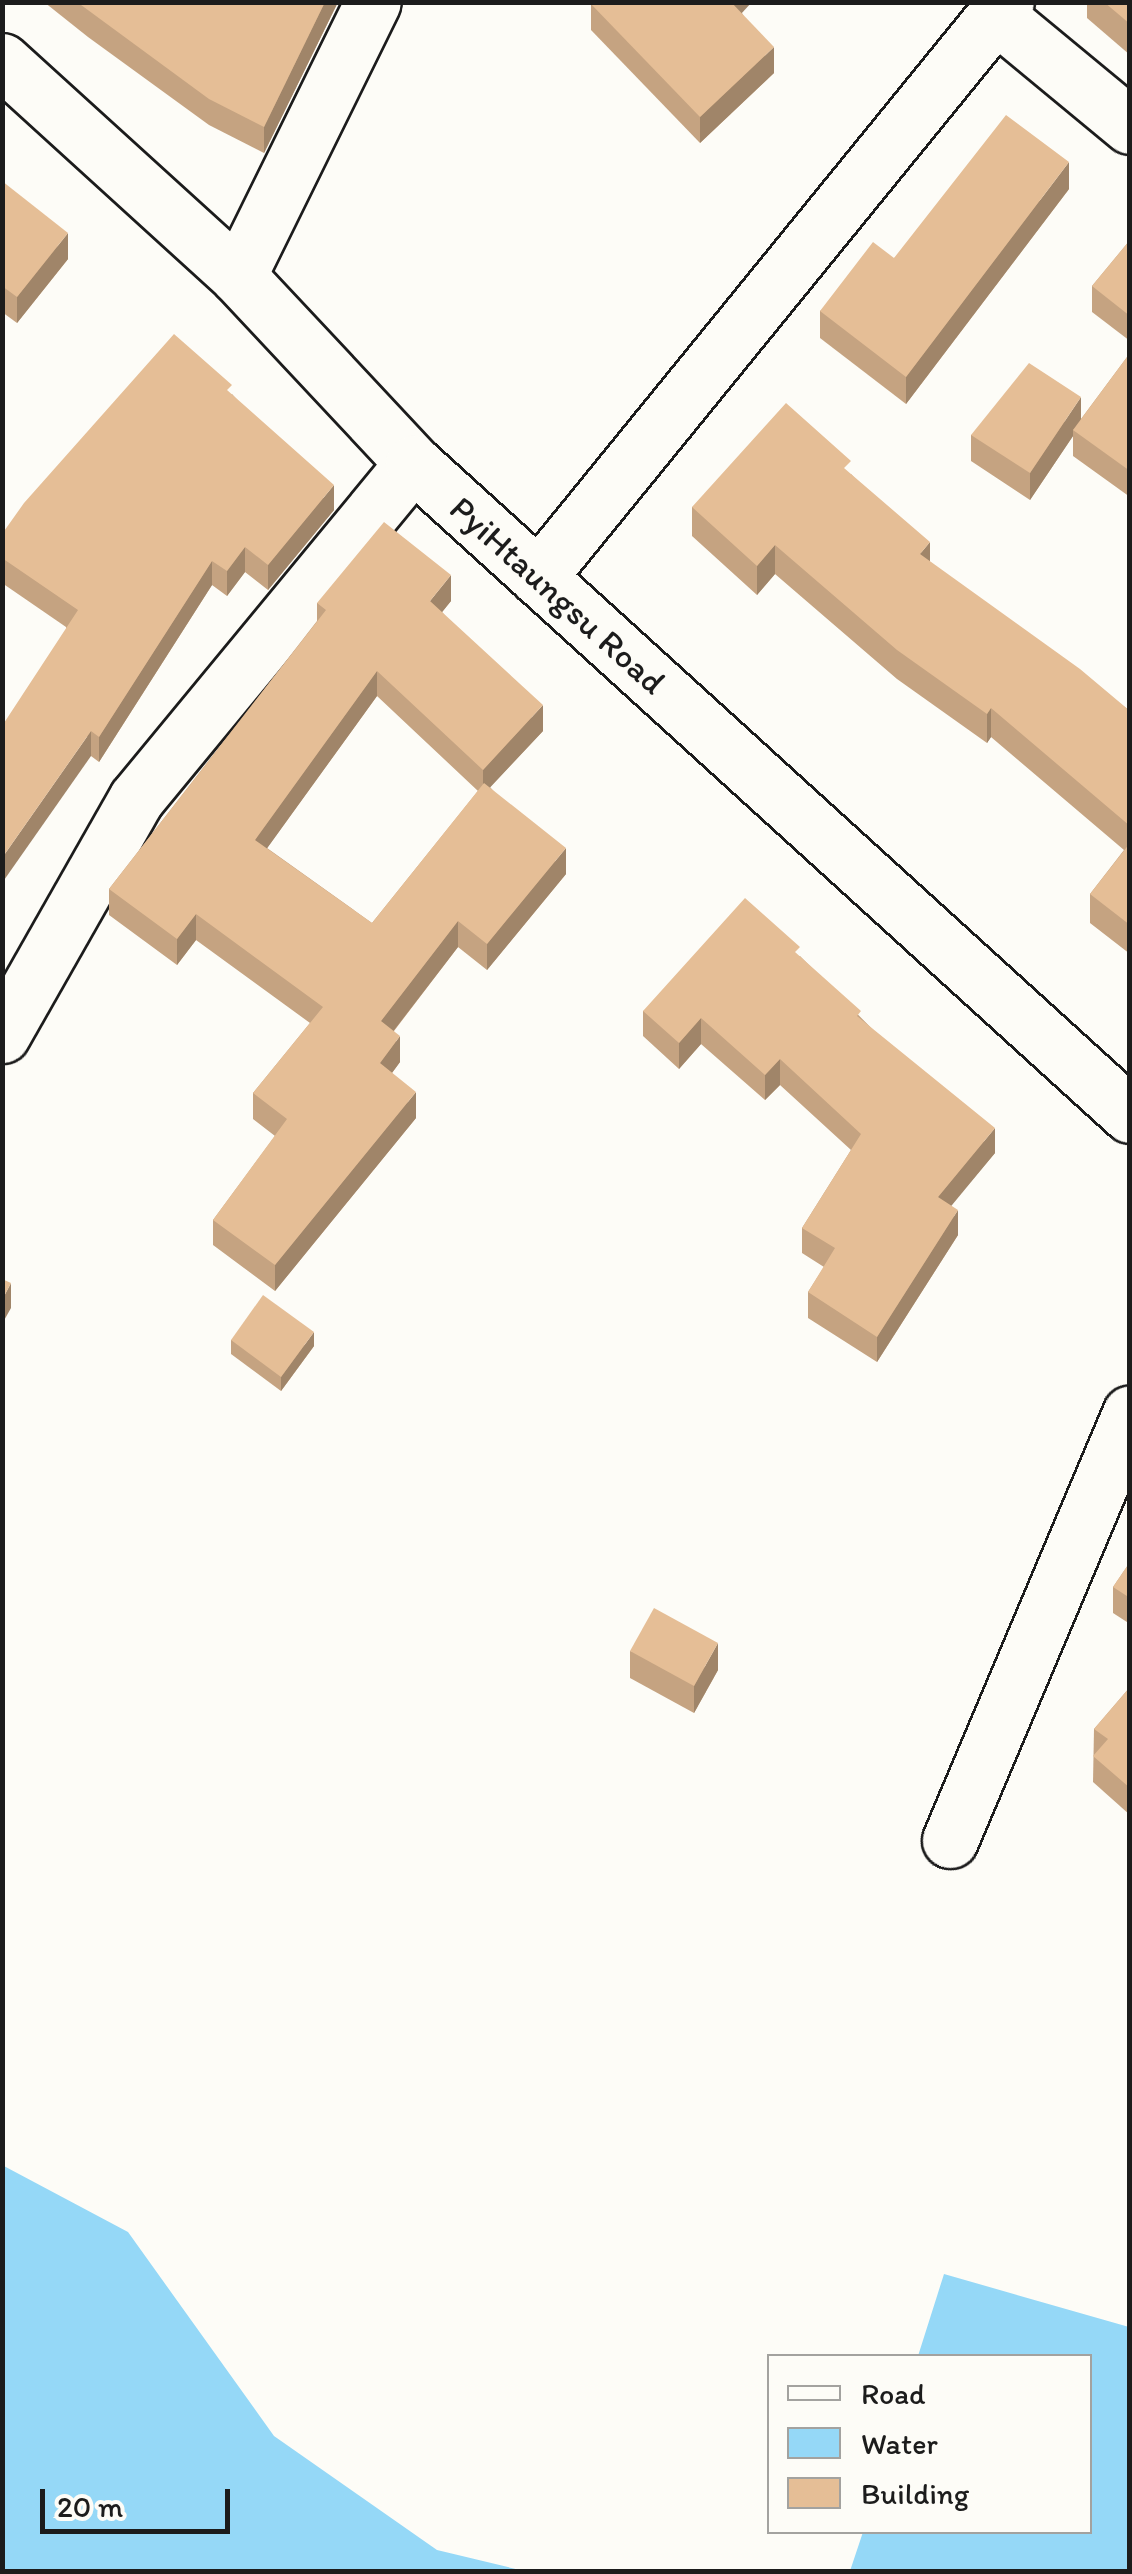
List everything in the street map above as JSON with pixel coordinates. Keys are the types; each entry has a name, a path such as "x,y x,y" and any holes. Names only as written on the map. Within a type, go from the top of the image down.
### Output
{"main road":[{"path":"238,276 373,2"},
{"path":"538,577 1001,9 1130,126"},
{"name":"PyiHtaungsu Road","path":"2,61 238,276 413,463 1130,1115"},
{"path":"2,1035 136,799 413,463"},
{"path":"950,1840 1130,1413"}],"water":[{"path":"2,2165 128,2232 274,2436 437,2550 524,2571 3,2571"},
{"path":"944,2274 1129,2327 1129,2571 850,2571 862,2534 1092,2534 1092,2354 919,2354"}],"building":[{"path":"77,2 325,2 264,127 209,99"},
{"path":"592,2 731,2 774,47 700,117"},
{"path":"1104,2 1130,2 1130,24"},
{"path":"1006,115 1069,162 906,377 820,311 873,242 894,258"},
{"path":"2,181 68,233 17,297 2,286"},
{"path":"1130,240 1130,316 1092,286"},
{"path":"174,334 232,385 227,390 334,485 268,565 245,547 227,571 212,561 99,737 91,731 2,858 2,726 78,610 2,558 2,534 24,503"},
{"path":"1130,353 1130,471 1073,430"},
{"path":"1029,363 1081,397 1030,473 971,435"},
{"path":"786,403 851,461 844,468 930,542 920,554 1080,669 1130,711 1130,826 991,708 987,714 897,650 775,545 757,566 692,507"},
{"path":"384,522 451,575 430,601 543,705 483,770 377,671 255,840 372,923 484,783 566,848 487,944 458,921 381,1021 400,1036 380,1063 416,1092 275,1265 213,1220 287,1119 253,1093 323,1007 196,914 177,939 109,889 326,610 317,603"},
{"path":"1130,843 1130,925 1090,894"},
{"path":"745,898 800,947 795,952 861,1011 857,1016 995,1128 938,1197 958,1210 877,1337 808,1292 835,1248 802,1228 861,1134 780,1059 765,1075 701,1018 679,1043 643,1011"},
{"path":"2,1279 11,1283 2,1300"},
{"path":"263,1295 314,1332 281,1377 231,1340"},
{"path":"1130,1562 1130,1598 1113,1587"},
{"path":"654,1608 718,1643 694,1686 630,1651"},
{"path":"1130,1687 1130,1788 1093,1756 1108,1739 1094,1729"}]}
